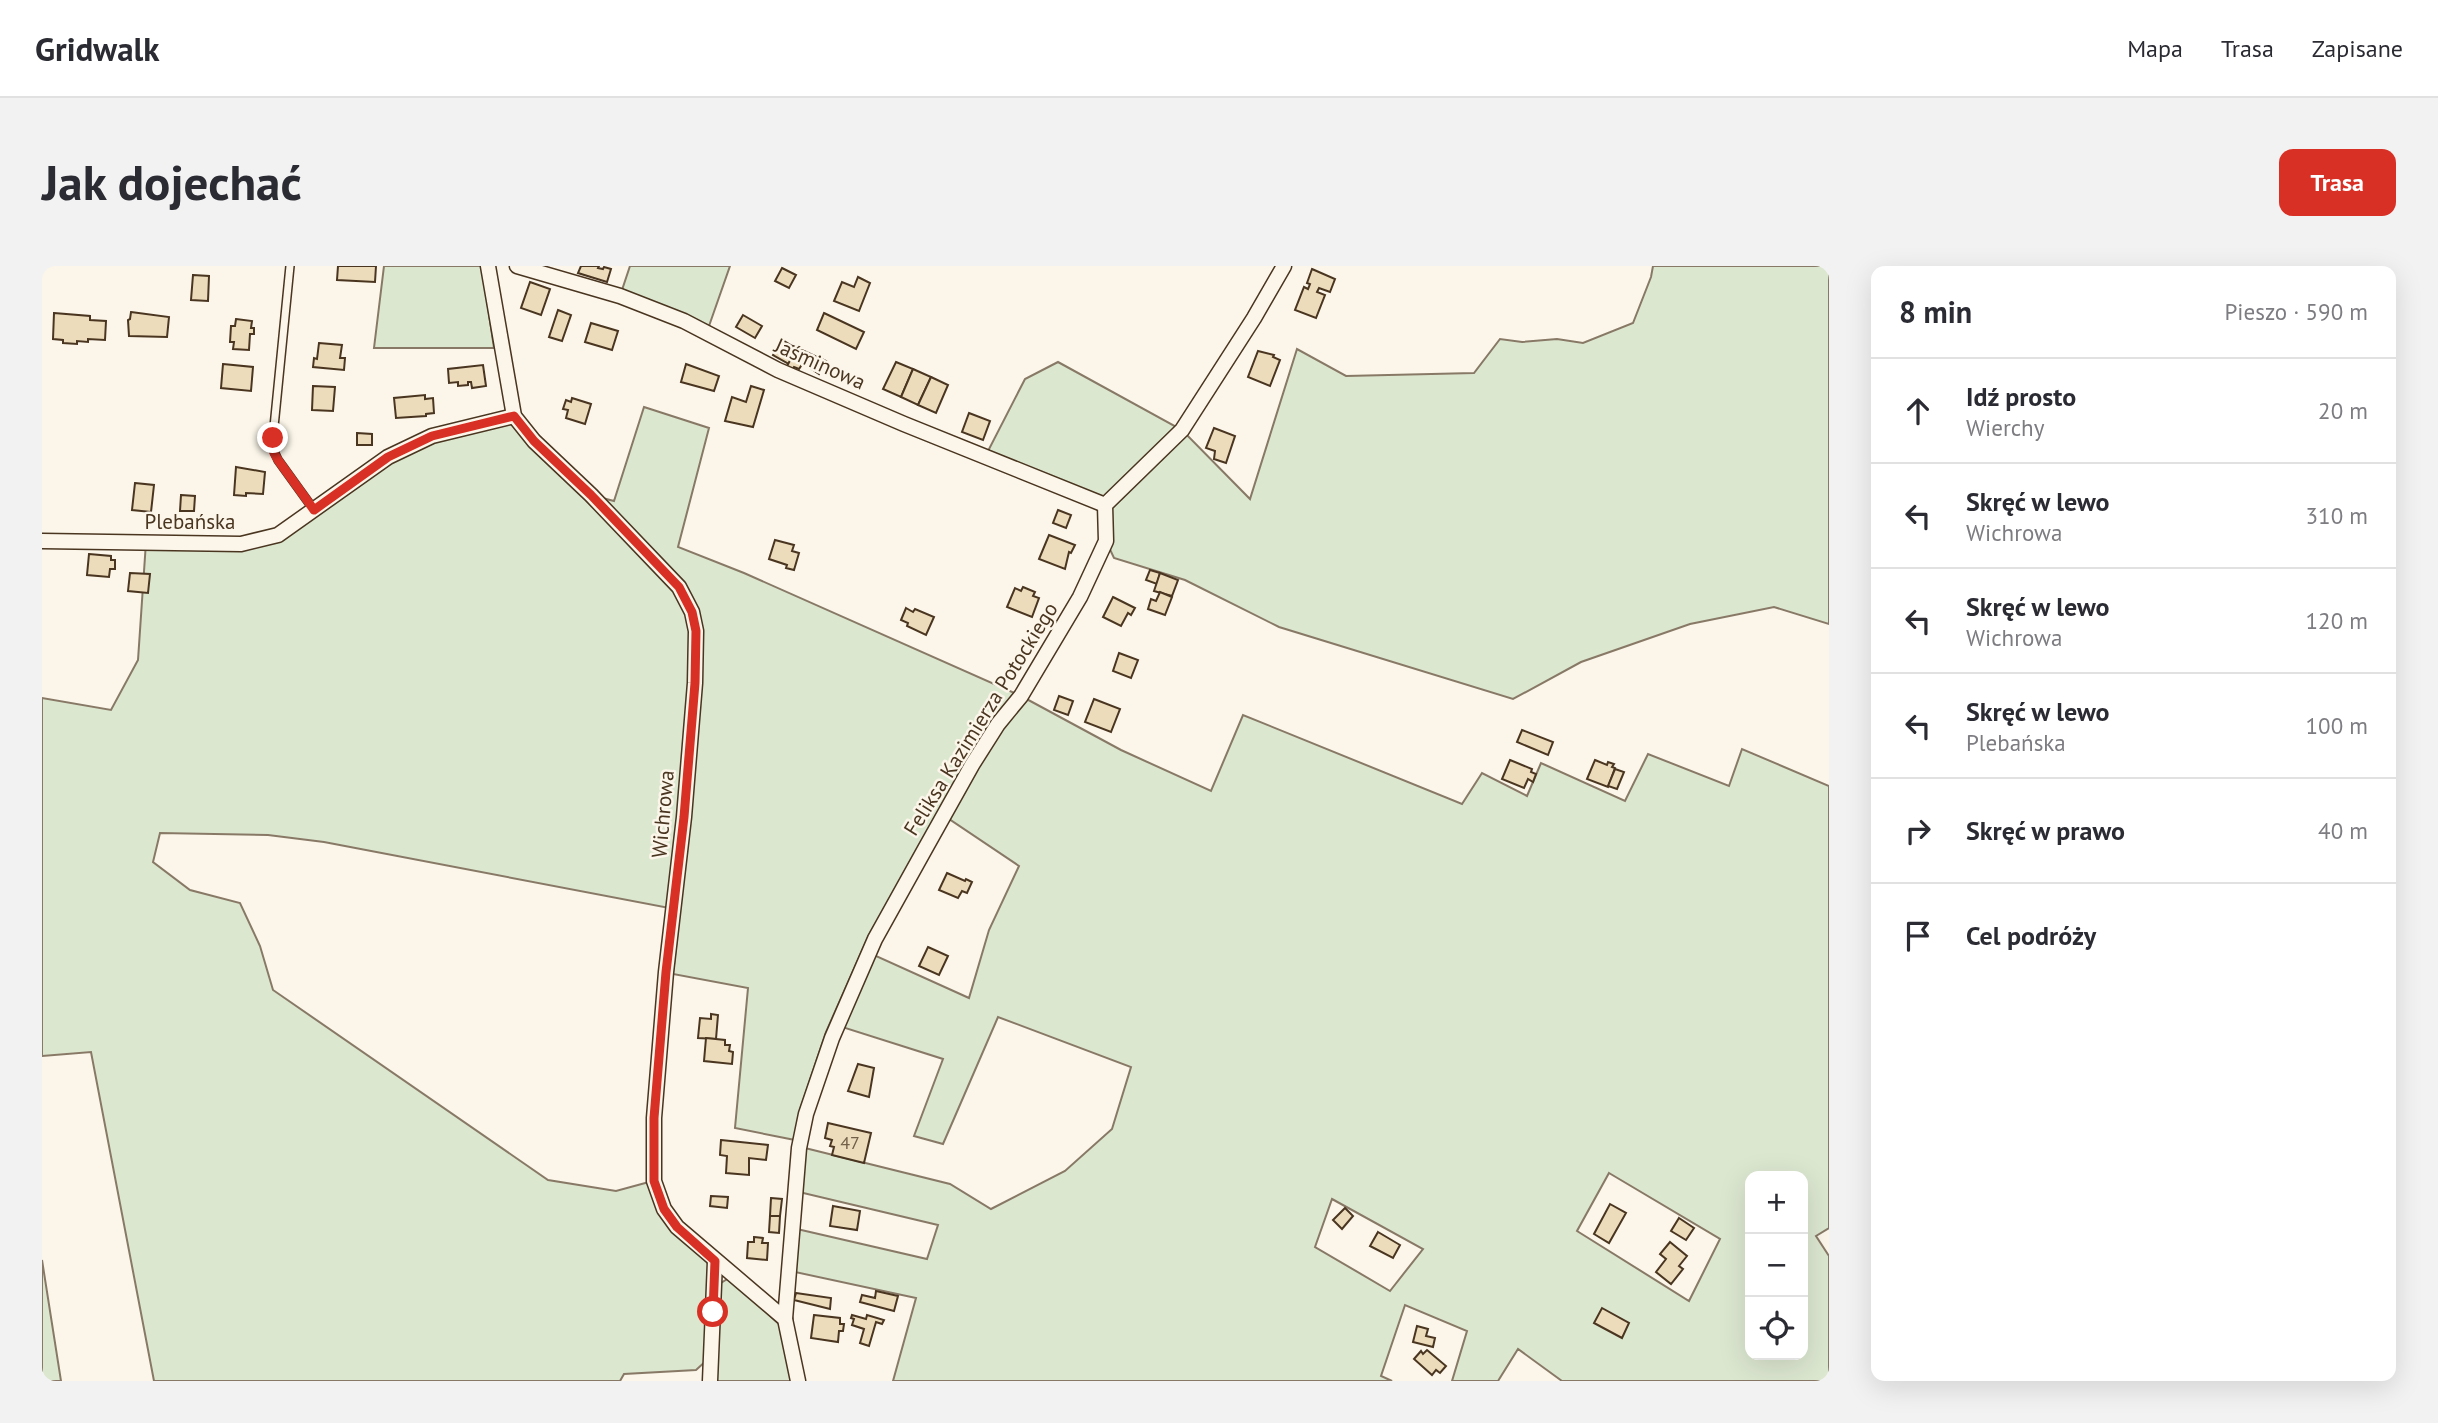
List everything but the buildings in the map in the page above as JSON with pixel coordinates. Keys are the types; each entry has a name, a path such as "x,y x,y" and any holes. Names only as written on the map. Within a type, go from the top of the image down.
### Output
{"street":[{"name":"Wichrowa","path":"488,266 514,416 534,441 591,495 679,587 692,612 696,631 695,683 683,830 663,1005 654,1118 654,1181 664,1209 677,1227 785,1319"},
{"name":"Jaśminowa","path":"517,266 620,296 684,321 799,379 1105,505"},
{"path":"1105,505 1182,430 1284,266"},
{"name":"Plebańska","path":"42,541 241,544 278,535 388,457 432,436 514,416"},
{"name":"Feliksa Kazimierza Potockiego","path":"785,1319 799,1148 806,1114 832,1038 876,939 972,765 998,724 1021,696 1080,597 1106,541 1105,505"},
{"path":"710,1381 715,1261"},
{"path":"785,1319 797,1381"}],"lane":[{"path":"290,266 272,447 278,460 314,510"}],"green space":[{"path":"384,266 482,266 494,348 374,348"},
{"path":"630,266 730,266 709,326 657,304 620,296"},
{"path":"1653,266 1829,266 1829,624 1774,607 1690,624 1581,662 1513,699 1279,627 1185,580 1114,558 1106,541 1105,505 987,453 1025,379 1058,362 1182,430 1250,499 1297,349 1346,376 1474,373 1500,339 1522,342 1557,339 1583,343 1633,323"},
{"path":"644,407 709,428 678,547 744,573 1021,696 1121,750 1211,791 1243,715 1462,804 1482,773 1527,796 1541,763 1625,801 1648,754 1729,786 1742,749 1829,786 1829,1228 1816,1236 1829,1256 1829,1381 1562,1381 1518,1349 1498,1381 1452,1381 1467,1331 1405,1305 1381,1376 1392,1381 893,1381 916,1298 795,1272 797,1229 927,1259 938,1225 799,1192 805,1148 950,1184 991,1209 1065,1171 1112,1129 1131,1067 998,1017 943,1144 914,1136 943,1059 842,1027 874,955 969,998 989,930 1019,866 940,813 869,935 826,1032 800,1110 795,1140 735,1128 748,988 673,974 680,910 324,842 268,835 160,833 153,862 190,890 240,903 260,946 273,990 548,1180 616,1191 649,1182 661,1215 715,1261 707,1360 696,1370 624,1374 620,1381 154,1381 91,1052 42,1056 42,698 111,710 138,660 146,542 278,535 388,457 514,416 591,495 614,501","holes":["1609,1173 1720,1239 1689,1301 1577,1231","1332,1199 1423,1249 1390,1291 1315,1247"]},
{"path":"42,1260 61,1381 42,1381"},
{"path":"729,1278 780,1325 794,1381 714,1381 719,1291 721,1283"}],"route":[{"path":"273,438 274,453 314,510 388,457 432,436 514,416 534,441 591,495 679,587 692,612 696,631 695,683 684,817 666,972 654,1118 654,1181 664,1209 677,1227 715,1261 713,1312"}]}
